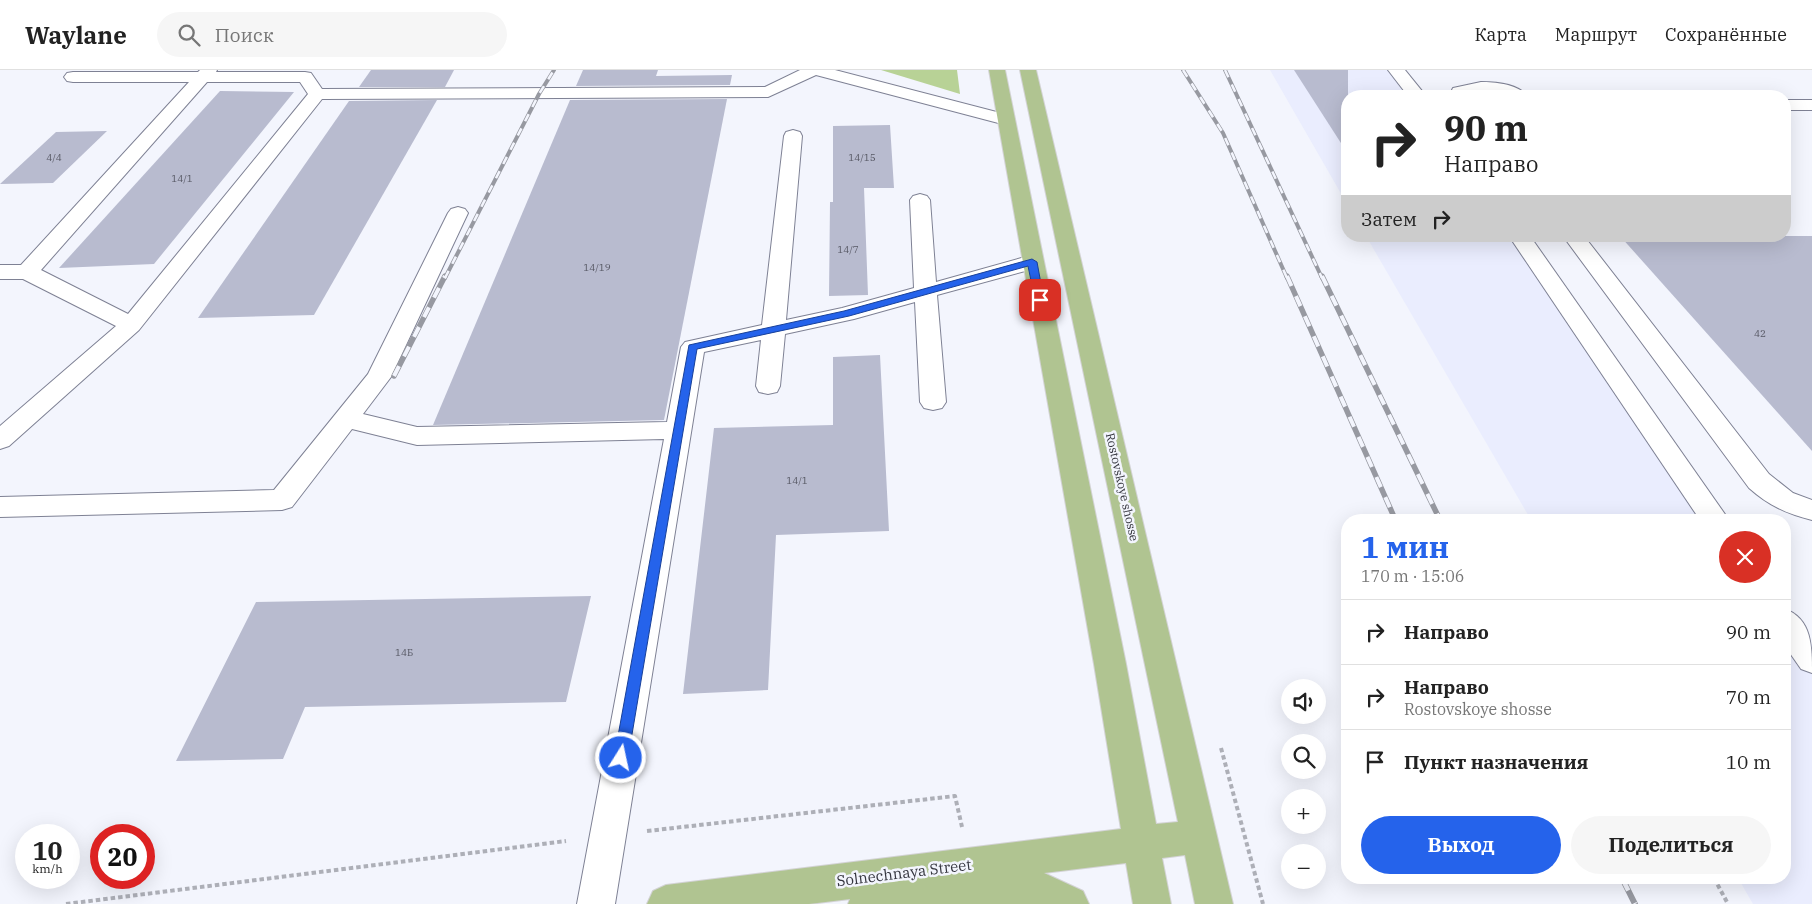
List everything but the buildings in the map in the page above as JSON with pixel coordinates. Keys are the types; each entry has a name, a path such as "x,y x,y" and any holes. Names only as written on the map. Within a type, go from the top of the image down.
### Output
{"main road":[{"path":"997,70 1152,904"},
{"name":"Rostovskoye shosse","path":"1028,70 1214,904"},
{"name":"Solnechnaya Street","path":"666,904 1200,836"},
{"path":"866,904 1018,887 1046,892 1070,904"}],"lane":[{"path":"317,94 768,92 814,70 1006,120"},
{"path":"1396,70 1412,90"},
{"path":"73,78 206,74 305,77 317,94"},
{"path":"26,272 206,74"},
{"path":"1461,87 1503,90"},
{"path":"0,440 132,325 317,94"},
{"path":"1791,105 1812,105"},
{"path":"768,386 793,136"},
{"path":"920,200 933,402"},
{"path":"0,507 282,500 380,377 458,213"},
{"path":"1523,242 1711,514"},
{"path":"1578,242 1759,481 1776,496 1798,507 1812,510"},
{"path":"596,904 693,347 846,314 1032,262"},
{"path":"0,272 26,272 132,325"},
{"path":"347,419 417,436 678,430"},
{"path":"1791,630 1812,660"}],"path":[{"path":"66,904 607,835 955,796 970,864"},
{"path":"1717,884 1728,904"}],"shaded area":[{"path":"1270,70 1391,70 1408,90 1341,90 1341,194"},
{"path":"1369,242 1516,242 1701,514 1528,514"},
{"path":"1791,639 1800,643 1812,644 1812,904 1753,904 1741,884 1791,884"}],"green space":[{"path":"881,70 957,70 960,94"}],"railway":[{"path":"445,278 539,94 554,70"},
{"path":"1183,70 1223,133 1287,278"},
{"path":"1225,70 1322,278"},
{"path":"394,376 445,276"},
{"path":"1287,276 1393,514"},
{"path":"1322,276 1437,514"},
{"path":"1625,884 1635,904"}],"route":[{"path":"621,758 693,347 846,314 1032,262 1040,300"}]}
